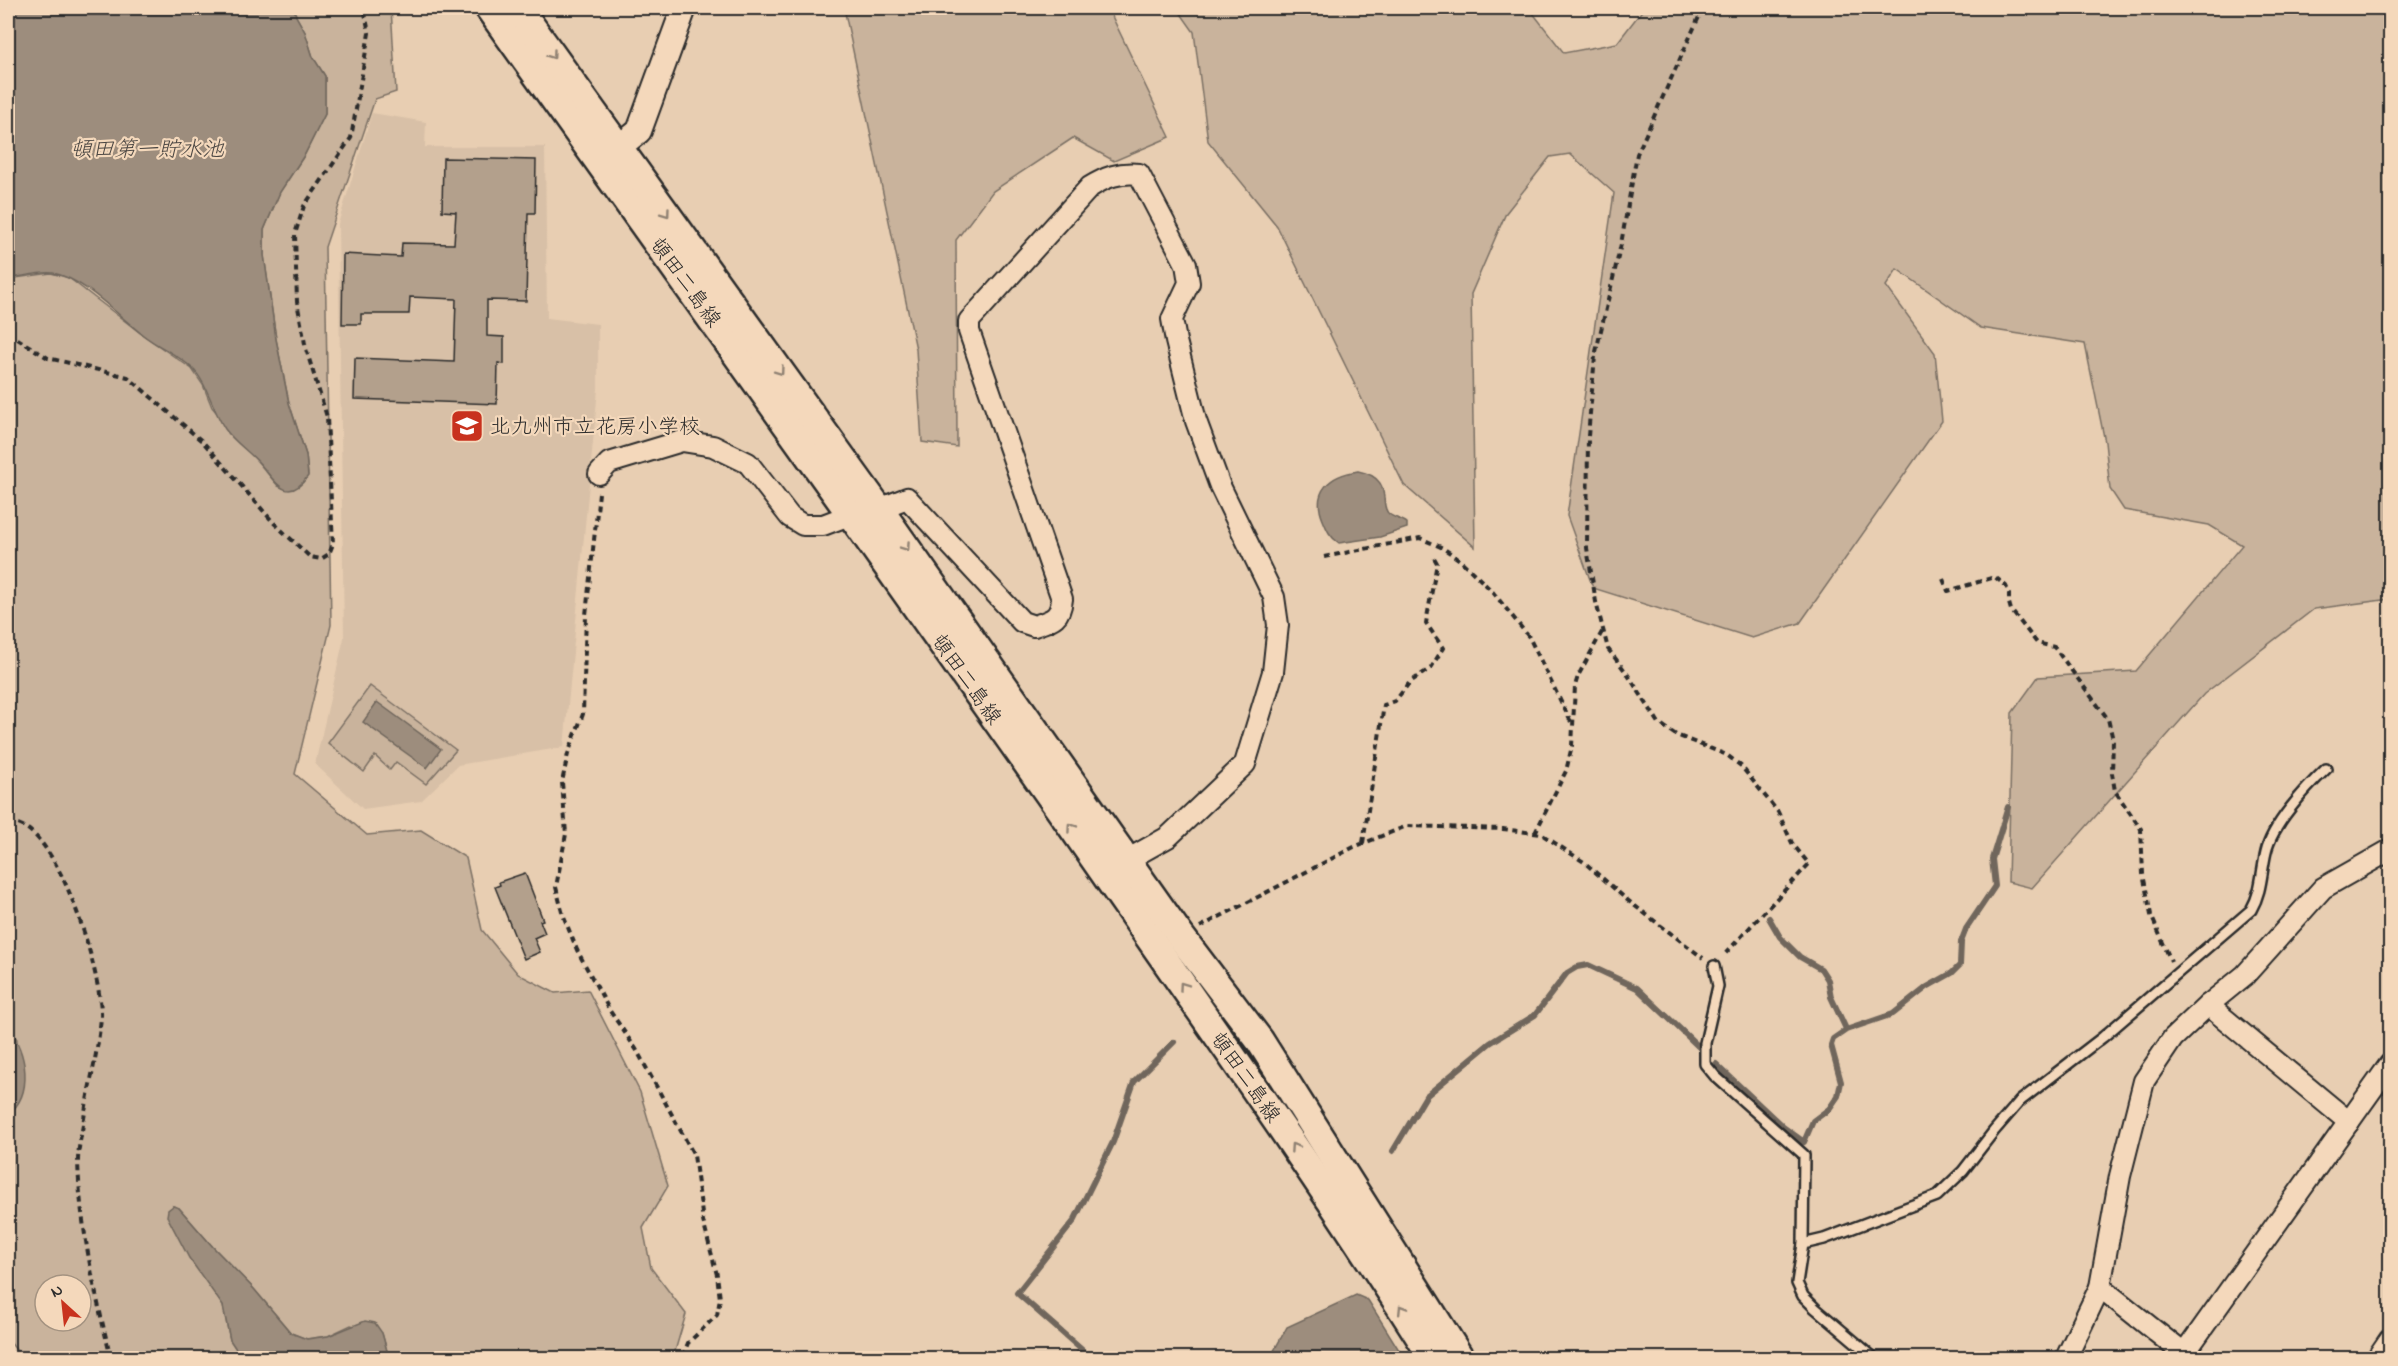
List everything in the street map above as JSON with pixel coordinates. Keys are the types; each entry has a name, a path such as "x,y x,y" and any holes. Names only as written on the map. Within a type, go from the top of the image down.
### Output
{"main road":[{"name":"頓田二島線","path":"489,8 610,155 879,509 1181,936 1260,1041 1460,1359"},
{"name":"頓田二島線","path":"518,8 610,155 852,514 1236,1061 1373,1262 1433,1359"}],"street":[{"path":"610,155 639,130 684,8"},
{"path":"599,474 609,463 682,441 713,446 748,463 790,517 803,525 823,525 852,514 879,509 907,498 1022,621 1034,626 1057,617 1061,610 1062,599 969,331 969,321 1090,188 1104,178 1123,172 1139,174 1186,264 1189,283 1172,319 1196,421 1220,486 1274,597 1278,625 1273,672 1245,764 1168,837 1127,860"},
{"path":"2066,1359 2100,1287 2120,1176 2144,1081 2173,1038 2208,1005 2246,975 2323,888 2391,850"},
{"path":"2208,1005 2349,1122"},
{"path":"2100,1287 2187,1356 2391,1064"},
{"path":"2377,1359 2391,1339"}],"lane":[{"path":"1803,1244 1824,1239 1937,1196 1963,1172 2020,1101 2103,1037 2251,910 2262,886 2266,850 2278,826 2326,769"},
{"path":"1714,966 1718,986 1705,1043 1705,1064 1715,1076 1804,1155 1803,1244 1797,1283 1803,1296 1874,1359"}],"path":[{"path":"8,333 48,358 128,377 203,442 274,522 310,557 321,559 329,554 333,544 327,417 306,350 297,302 295,234 304,206 351,138 369,33 364,8"},
{"path":"1181,936 1363,844 1407,826 1503,829 1541,834 1584,862 1626,899 1714,966 1809,864 1792,843 1778,812 1741,766 1727,755 1676,735 1659,723 1608,649 1587,548 1588,436 1595,356 1621,244 1637,154 1703,8"},
{"path":"599,474 599,508 586,615 583,714 568,754 562,782 566,834 556,887 562,915 577,950 610,1011 636,1049 694,1155 703,1221 717,1275 720,1299 717,1315 688,1343 682,1359"},
{"path":"1324,557 1420,538 1443,548 1492,591 1529,637 1572,724"},
{"path":"1363,844 1384,705 1395,700 1410,682 1431,668 1443,648 1426,623 1437,563 1433,556"},
{"path":"1943,579 1948,591 1995,577 2006,586 2011,610 2037,643 2054,647 2108,719 2113,740 2112,773 2115,791 2141,829 2143,874 2151,915 2177,973"},
{"path":"1535,833 1566,771 1572,746 1575,686 1603,630"},
{"path":"8,823 15,822 29,829 50,853 81,918 90,953 101,1015 78,1159 86,1242 111,1359"}],"shaded area":[{"path":"294,8 391,8 396,92 375,99 325,247 331,625 295,774 367,835 421,830 466,858 482,930 518,974 555,993 588,990 640,1092 668,1186 643,1228 651,1268 686,1314 673,1358 389,1358 382,1333 351,1325 328,1336 306,1339 291,1333 254,1289 179,1208 173,1206 209,1285 223,1306 230,1340 242,1358 23,1358 8,1340 8,1114 14,1109 17,1039 8,1029 8,279 51,273 69,278 143,335 192,369 203,385 212,407 278,486 287,489 301,482 308,475 306,455 289,403 276,339 264,255 264,230 280,192 305,154 325,114 325,76 313,57"},
{"path":"844,8 1108,8 1170,137 1114,161 1073,138 993,191 956,240 957,447 922,442 916,349"},
{"path":"1177,8 1529,8 1564,53 1617,43 1644,8 2390,8 2390,599 2314,609 2204,694 2032,888 2008,882 2012,713 2038,677 2136,671 2242,545 2209,525 2124,510 2110,489 2105,442 2085,344 1981,328 1897,269 1886,286 1935,353 1942,421 1800,623 1752,638 1593,588 1567,516 1614,193 1570,154 1550,157 1506,213 1471,294 1475,547 1404,485 1277,226 1208,141 1194,32"},
{"name":"北九州市立花房小学校","path":"372,113 426,122 425,147 545,147 547,318 598,324 598,389 564,747 458,765 421,801 363,809 315,764 344,638 338,224"},
{"path":"370,686 456,750 426,784 396,762 390,770 375,756 364,772 328,743"}],"water":[{"name":"頓田第一貯水池","path":"8,8 294,8 313,57 325,76 325,114 305,154 280,192 264,230 264,255 276,339 289,403 306,455 308,476 301,485 288,490 276,483 257,460 225,429 202,382 193,369 143,335 89,290 53,273 36,273 8,279"},
{"path":"1358,471 1370,474 1377,479 1381,485 1386,510 1389,514 1407,523 1407,528 1380,537 1339,543 1331,536 1320,510 1321,493 1331,481 1339,476"},
{"path":"377,702 441,749 427,768 363,722"},
{"path":"8,1029 20,1048 25,1072 22,1096 8,1114"},
{"path":"173,1206 179,1208 254,1289 291,1333 307,1339 328,1336 365,1321 375,1323 382,1333 389,1358 242,1358 230,1340 223,1306 189,1258 167,1216 168,1210"},
{"path":"1356,1295 1368,1300 1404,1358 1270,1358 1287,1327"}],"building":[{"path":"443,158 536,160 535,213 528,213 526,301 487,300 487,336 504,337 504,364 498,363 497,404 354,399 355,358 454,362 456,299 410,297 409,314 361,314 361,324 342,324 343,254 401,257 402,243 454,244 456,212 442,211"},
{"path":"525,873 543,920 540,921 545,933 534,938 540,952 524,959 495,887 500,885 499,882"}],"waterway":[{"path":"1716,1064 1783,1127 1804,1142 1813,1121 1829,1109 1838,1096 1841,1082 1831,1045 1833,1039 1846,1030 1893,1014 1960,965 1961,942 1966,929 1995,886 1992,859 2008,807"},
{"path":"1769,918 1780,937 1800,957 1821,969 1828,980 1831,997 1846,1029"},
{"path":"1393,1151 1426,1096 1490,1043 1535,1015 1567,973 1577,967 1588,965 1637,988 1700,1048"},
{"path":"1074,1358 1082,1350 1017,1293 1074,1221 1113,1142 1134,1082 1174,1042"}],"place":[{"name":"北九州市立花房小学校","path":"467,426"}]}
